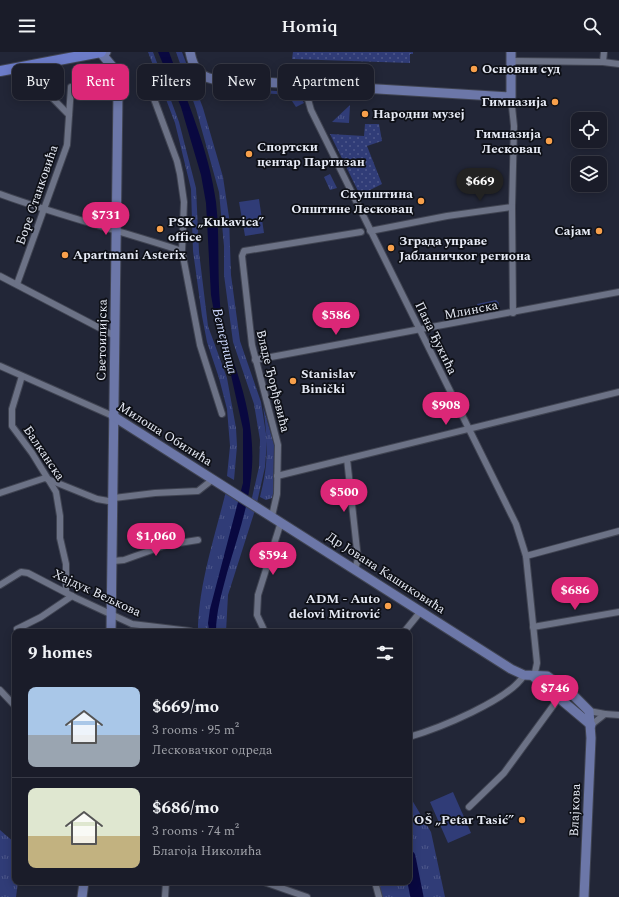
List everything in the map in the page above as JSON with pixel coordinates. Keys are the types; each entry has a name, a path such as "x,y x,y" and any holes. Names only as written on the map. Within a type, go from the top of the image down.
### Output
{"main road":[{"path":"38,64 103,52"},
{"path":"0,71 12,69"}],"street":[{"name":"Светоилијска","path":"103,52 118,76 113,416 114,500 111,629"},
{"path":"190,52 195,68 207,78 278,83"},
{"path":"603,62 604,52"},
{"path":"513,313 512,207 514,126 511,97 511,56 619,64"},
{"name":"Боре Станковића","path":"17,284 45,210 67,145 72,87"},
{"path":"374,89 511,97"},
{"path":"54,100 69,115"},
{"path":"154,100 177,161 183,189 182,250 200,345 222,414"},
{"name":"Пана Ђукића","path":"308,100 311,110 370,231 516,524 526,556 537,667 534,677"},
{"path":"0,194 45,210 116,229 182,250"},
{"path":"370,231 450,216 512,207"},
{"name":"Владе Ђорђевића","path":"272,516 276,503 278,445 255,360 248,321 242,256 244,251 361,232"},
{"path":"0,276 115,336"},
{"name":"Млинска","path":"255,360 619,292"},
{"name":"Милоша Обилића","path":"0,366 113,416 212,480 226,487"},
{"name":"Балканска","path":"22,376 12,408 12,426 49,479 56,492 60,516 60,538 66,564 66,592"},
{"path":"277,476 619,392"},
{"path":"347,459 358,559 355,569"},
{"path":"0,493 36,480 49,479 97,499 114,500 155,493 198,491 212,480"},
{"name":"Др Јована Кашиковића","path":"226,487 504,665 524,675 534,677 547,676 573,695 589,711"},
{"path":"264,629 257,615 257,601 281,522"},
{"path":"526,556 619,531"},
{"path":"113,561 124,560 166,545 198,540"},
{"name":"Хајдук Вељкова","path":"0,585 21,572 25,572 112,615 142,626 171,629"},
{"path":"18,629 46,614 72,596"},
{"path":"406,629 420,611"},
{"path":"533,627 619,612"},
{"path":"412,737 484,707 515,687 524,675"},
{"path":"534,677 590,725 605,714"},
{"path":"0,690 12,703"},
{"path":"469,807 504,774 558,699"},
{"path":"589,711 619,715"},
{"name":"Влајкова","path":"584,897 590,725 589,711"},
{"path":"82,896 84,885"},
{"path":"164,897 166,885"},
{"path":"273,885 307,897"},
{"path":"376,885 379,897"}],"green space":[{"path":"148,52 153,52 157,64 153,64"},
{"path":"176,52 182,52 186,64 180,64"},
{"path":"293,52 413,52 413,54 410,54 410,63 292,59"},
{"path":"270,91 278,91 278,94 270,94"},
{"path":"166,100 171,100 179,122 196,188 199,252 208,326 227,378 236,428 237,446 234,480 227,476 230,446 227,409 219,378 207,342 202,316 193,251 191,189 175,123"},
{"path":"193,100 200,100 223,177 229,217 231,275 240,341 261,402 267,440 265,467 256,507 228,595 226,629 198,629 204,578 227,487 251,502 259,467 260,440 254,404 233,342 224,275 224,246 219,192"},
{"path":"291,100 302,100 304,103 296,107"},
{"path":"350,105 349,123 332,122"},
{"path":"365,124 379,124 382,141 367,146 382,184 360,195 330,134 364,136"},
{"path":"330,174 337,188 330,190 324,177"},
{"path":"259,199 264,233 245,236 239,202"},
{"path":"496,300 499,303 497,308 479,312 477,304"},
{"path":"263,406 274,445 273,494 272,498 266,500 260,497 265,473 267,452"},
{"path":"453,792 471,833 448,843 430,802"},
{"path":"412,800 431,832 445,897 379,897 376,885 412,885"},
{"path":"0,830 12,840 12,885 18,885 16,897 0,897"}],"water":[{"path":"158,52 169,52 174,64 163,64"},
{"path":"178,100 187,100 203,145 213,183 218,234 221,316 225,337 244,395 252,443 252,467 249,494 221,595 216,629 209,629 208,623 210,609 243,483 243,429 231,375 218,335 211,295 206,203 201,175"}],"waterway":[{"name":"Ветерница","path":"412,872 417,897"}],"place":[{"name":"Основни суд","path":"474,69"},
{"name":"Гимназија","path":"555,102"},
{"name":"Народни музеј","path":"365,114"},
{"name":"Гимназија Лесковац","path":"549,141"},
{"name":"Спортски центар Партизан","path":"249,154"},
{"name":"Скупштина Општине Лесковац","path":"421,201"},
{"name":"PSK „Kukavica” office","path":"160,229"},
{"name":"Сајам","path":"599,231"},
{"name":"Зграда управе Јабланичког региона","path":"391,248"},
{"name":"Apartmani Asterix","path":"65,255"},
{"name":"Stanislav Binički","path":"293,381"},
{"name":"ADM - Auto delovi Mitrović","path":"388,606"},
{"name":"OŠ „Petar Tasić”","path":"522,820"}]}
